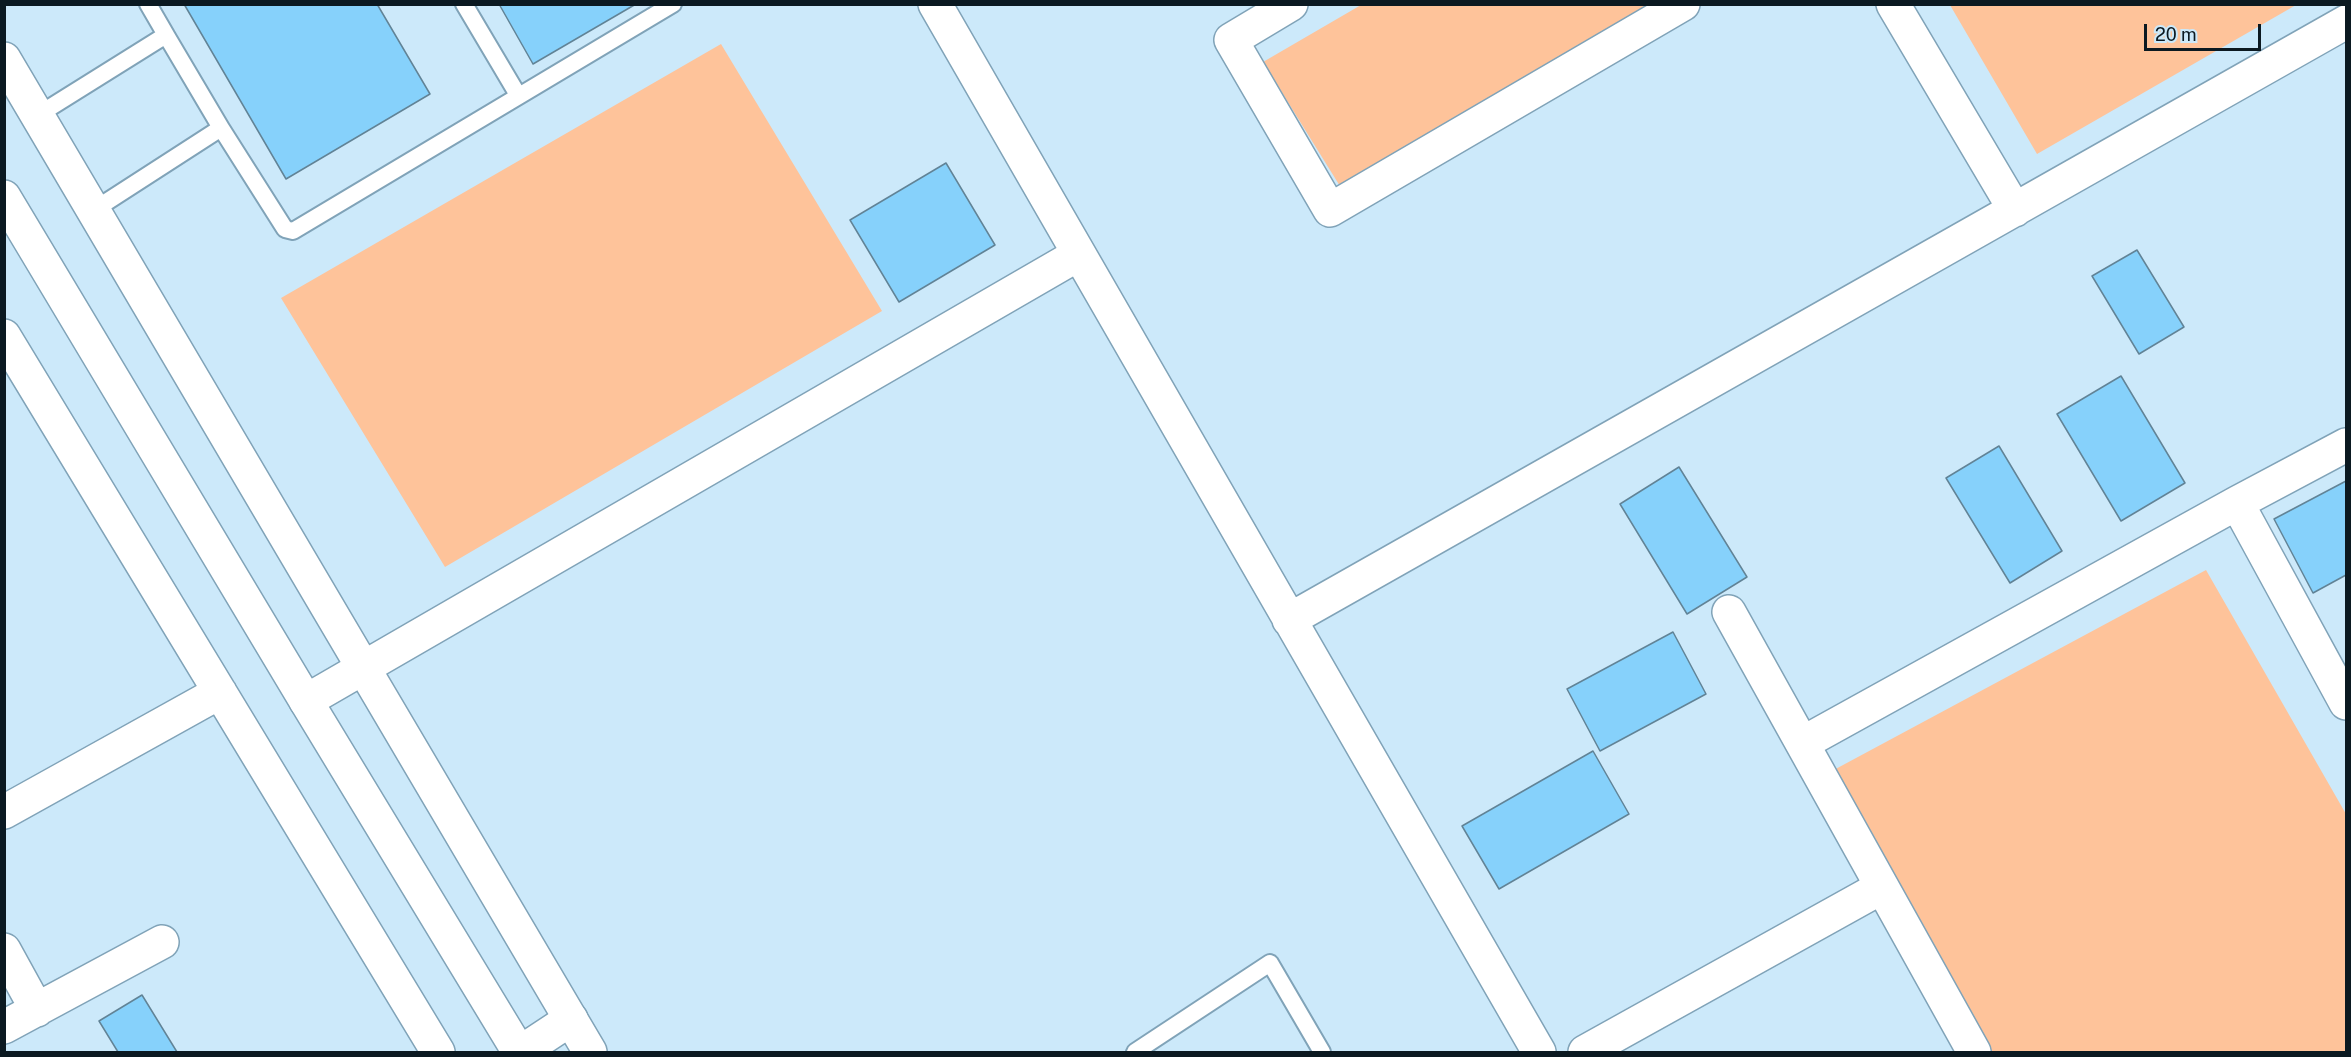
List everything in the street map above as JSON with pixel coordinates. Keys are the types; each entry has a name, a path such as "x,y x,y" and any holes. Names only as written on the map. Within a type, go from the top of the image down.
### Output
{"street":[{"path":"935,4 1539,1053"},
{"path":"1292,4 1231,40 1330,210 1683,4"},
{"path":"1893,4 2014,210"},
{"path":"1289,620 2346,22"},
{"path":"4,59 590,1053"},
{"path":"4,197 520,1053 571,1019"},
{"path":"306,701 1079,254"},
{"path":"4,336 438,1053"},
{"path":"1803,743 2346,444"},
{"path":"2237,503 2346,703"},
{"path":"1729,612 1974,1053"},
{"path":"4,812 220,692"},
{"path":"1585,1053 1882,888"},
{"path":"4,1027 162,942"},
{"path":"4,950 37,1010"}],"lane":[{"path":"148,4 221,128 285,229 293,231 673,4"},
{"path":"464,4 518,95"},
{"path":"38,115 166,36"},
{"path":"94,210 221,128"},
{"path":"1136,1053 1270,963 1322,1053"}],"shaded area":[{"path":"1361,5 1666,5 1343,191 1263,62"},
{"path":"1950,5 2296,5 2037,154"},
{"path":"721,44 882,311 445,567 281,298"},
{"path":"2206,570 2346,814 2346,1052 1989,1052 1830,772"}],"building":[{"path":"184,4 377,4 430,94 286,179"},
{"path":"499,4 636,4 533,64"},
{"path":"946,163 995,245 899,302 850,220"},
{"path":"2137,250 2184,327 2139,354 2092,276"},
{"path":"2121,376 2185,483 2121,521 2057,414"},
{"path":"1999,446 2062,551 2010,583 1946,478"},
{"path":"1679,467 1747,577 1687,614 1620,504"},
{"path":"2346,481 2346,575 2313,593 2274,519"},
{"path":"1673,632 1706,694 1600,751 1567,689"},
{"path":"1593,751 1629,814 1499,889 1462,826"},
{"path":"142,995 177,1052 118,1052 99,1021"}]}
